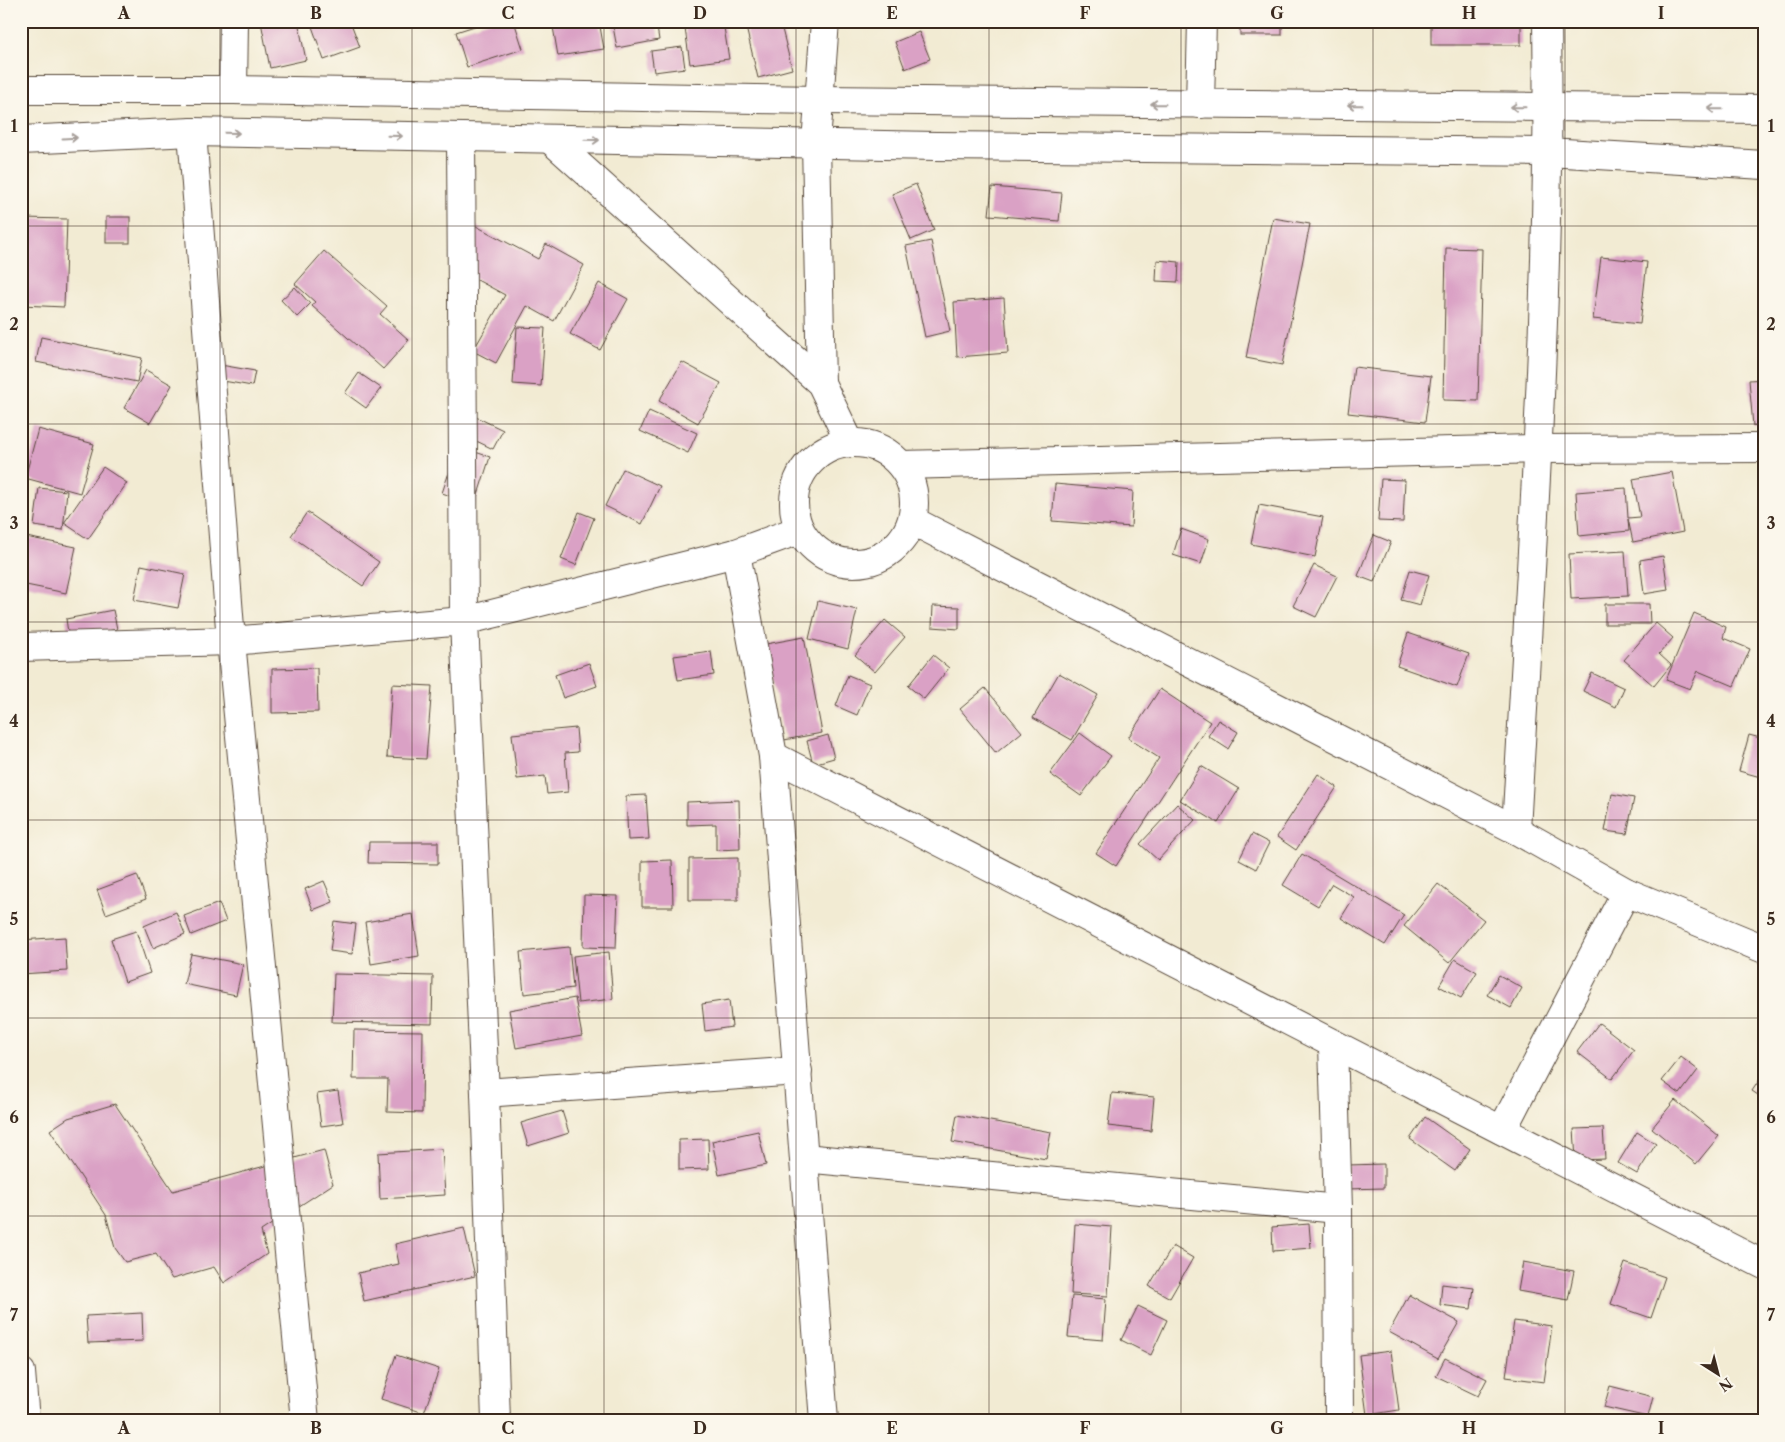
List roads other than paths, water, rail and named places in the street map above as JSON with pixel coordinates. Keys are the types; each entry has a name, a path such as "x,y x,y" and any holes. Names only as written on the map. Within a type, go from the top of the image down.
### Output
{"street":[{"path":"233,90 234,21"},
{"path":"821,383 816,143 825,21"},
{"path":"1200,104 1202,21"},
{"path":"1516,830 1537,449 1548,152 1547,21"},
{"path":"21,90 233,90 820,100 1764,109"},
{"path":"21,140 192,132 816,143 1548,152 1764,165"},
{"path":"192,132 231,642 305,1421"},
{"path":"461,137 464,621 485,1093 496,1421"},
{"path":"550,139 821,383 850,443"},
{"path":"850,443 878,448 902,465 914,492 913,521 898,545 873,561 844,563 817,552 799,530 793,501 801,473 822,452 850,443"},
{"path":"902,465 1537,449 1764,448"},
{"path":"913,521 1516,830 1626,892 1764,948"},
{"path":"21,647 231,642 464,621 736,553 799,530"},
{"path":"736,553 774,756 824,1421"},
{"path":"774,756 1764,1265"},
{"path":"1502,1130 1626,892"},
{"path":"1333,1044 1338,1209 1339,1421"},
{"path":"485,1093 798,1071"},
{"path":"804,1158 1338,1209"},
{"path":"21,1372 25,1421"}]}
